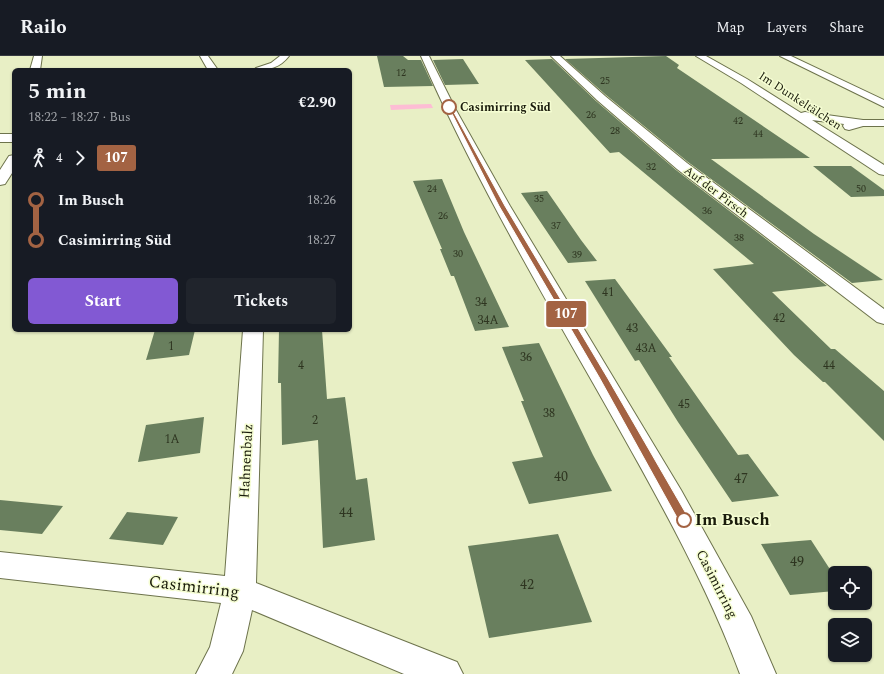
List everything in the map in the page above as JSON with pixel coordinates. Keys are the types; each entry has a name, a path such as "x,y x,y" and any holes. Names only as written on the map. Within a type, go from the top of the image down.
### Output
{"street":[{"path":"35,68 38,56"},
{"path":"204,56 212,68"},
{"path":"265,68 274,65 285,56"},
{"name":"Casimirring","path":"425,56 454,116 502,206 671,497 739,627 758,674"},
{"name":"Auf der Pirsch","path":"555,56 601,98 682,166 884,318"},
{"name":"Im Dunkeltälchen","path":"700,56 744,81 884,171"},
{"path":"784,56 884,104"},
{"path":"791,111 826,120 884,123"},
{"path":"837,140 835,133 839,129 863,123"},
{"path":"0,138 12,138"},
{"path":"0,181 12,162"},
{"name":"Hahnenbalz","path":"214,674 226,651 240,591 253,332"},
{"name":"Casimirring","path":"0,564 240,591 445,674"}],"shaded area":[{"path":"431,104 433,108 391,110 390,105"}],"building":[{"path":"377,56 403,56 408,60 421,60 433,86 384,87"},
{"path":"666,56 679,65 677,68 810,158 711,159 814,234 883,280 852,283 688,162 606,95 565,59"},
{"path":"463,59 479,84 445,85 433,60"},
{"path":"552,59 596,101 676,170 827,286 772,292 831,349 835,349 884,391 884,441 825,382 823,382 794,355 713,269 754,264 619,152 610,153 525,60"},
{"path":"813,166 851,166 884,190 884,196 851,197"},
{"path":"442,179 464,232 509,327 475,331 454,276 451,276 440,249 442,249 413,181"},
{"path":"547,191 597,261 568,263 521,193"},
{"path":"615,279 672,357 669,357 738,455 748,454 779,496 732,502 678,422 639,360 635,361 585,281"},
{"path":"154,332 195,332 189,355 146,360"},
{"path":"279,332 322,332 327,399 345,397 356,480 367,478 375,540 323,548 318,440 282,445 281,383 278,383"},
{"path":"539,343 612,491 529,504 512,462 543,457 521,401 524,401 502,347"},
{"path":"204,417 200,453 138,462 146,425"},
{"path":"0,500 63,506 42,534 0,530"},
{"path":"127,512 178,517 163,545 109,539"},
{"path":"558,534 592,622 489,638 468,546"},
{"path":"811,540 828,566 828,592 790,595 761,544"}],"bus line":[{"name":"107","path":"449,107 502,206 603,377 684,520"}],"place":[{"name":"Casimirring Süd","path":"449,107"},
{"name":"Im Busch","path":"684,520"}]}
